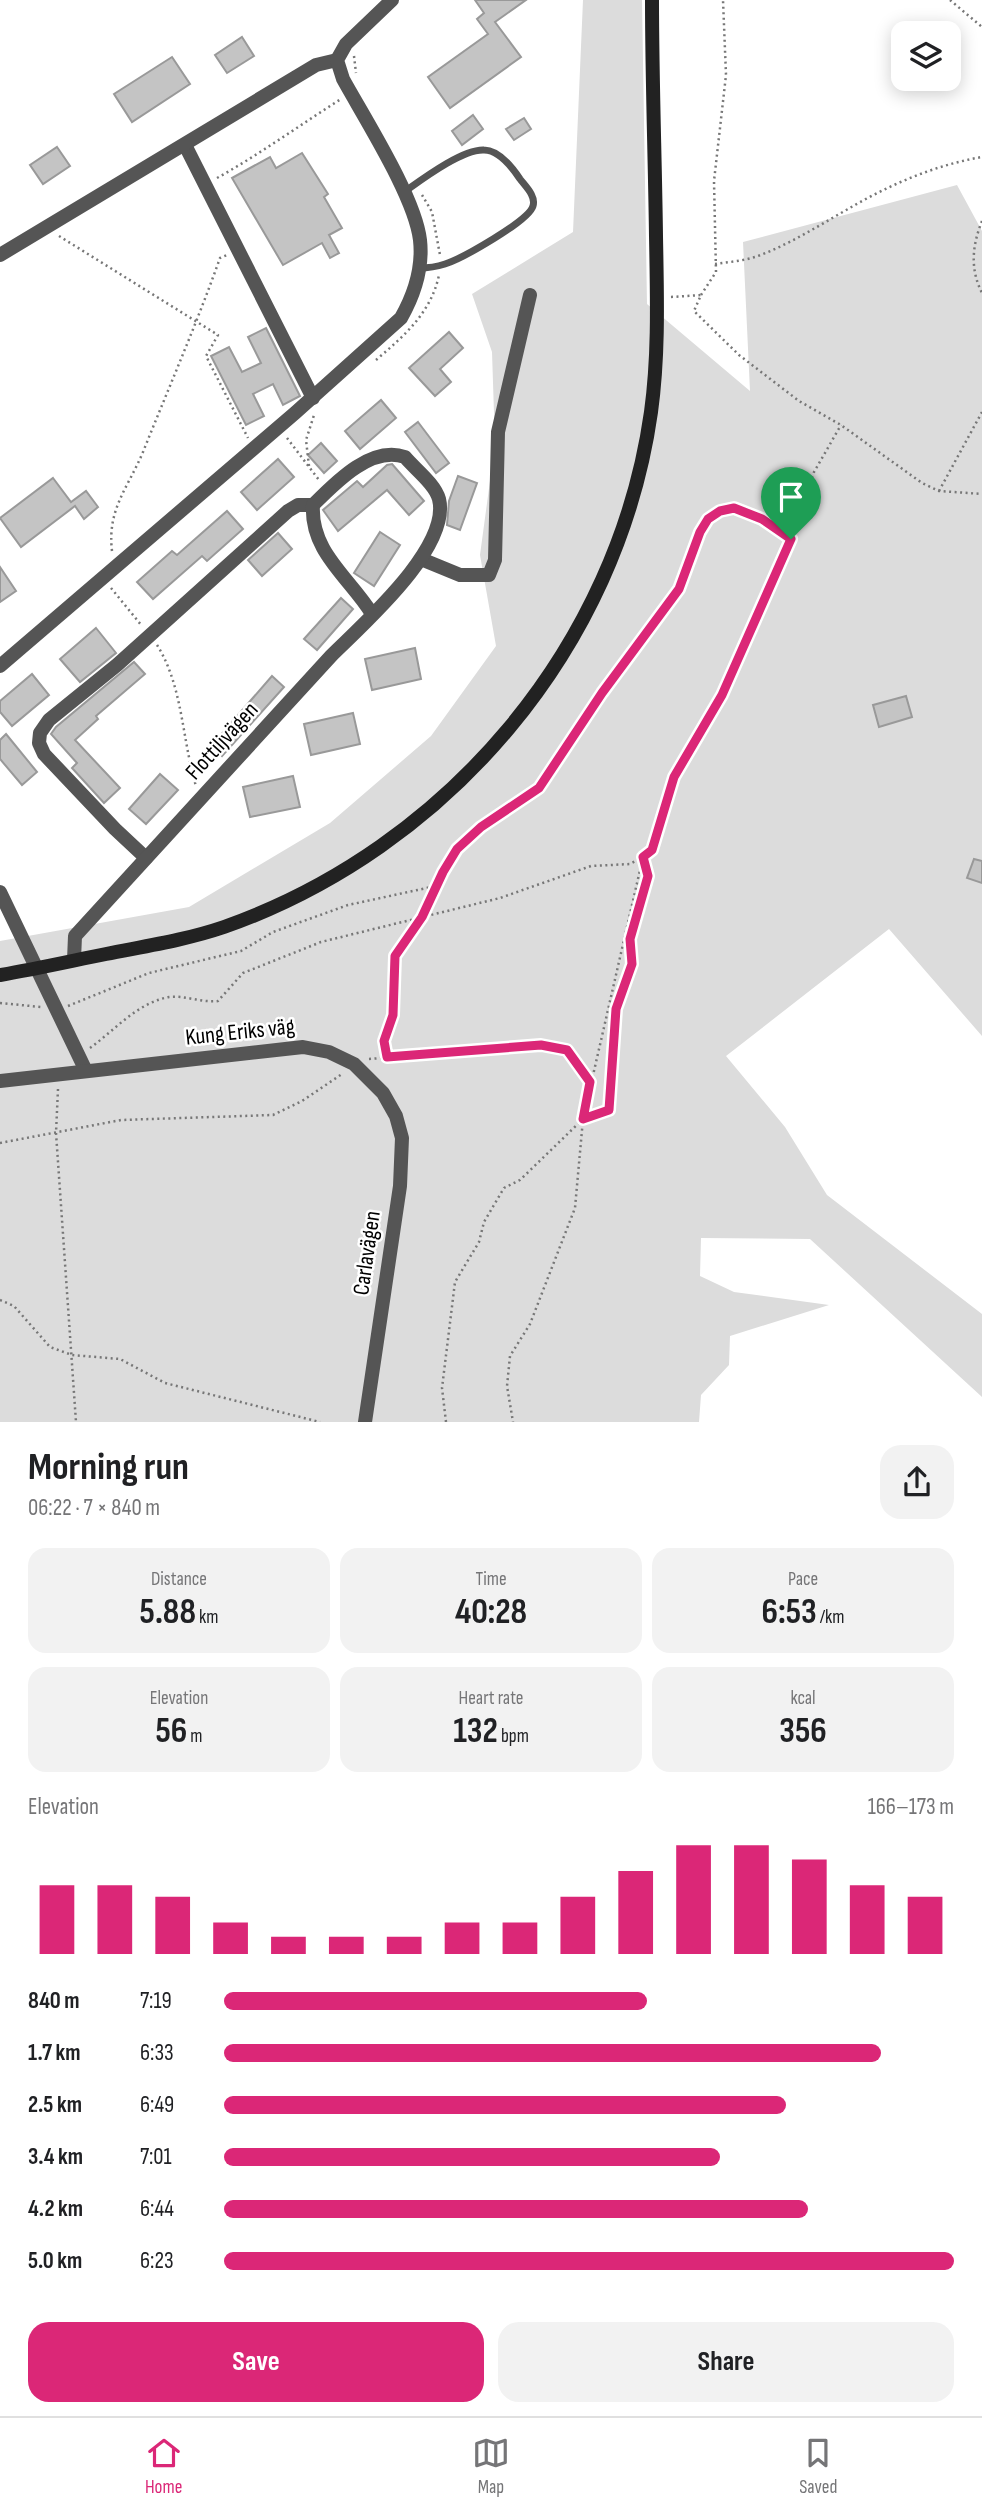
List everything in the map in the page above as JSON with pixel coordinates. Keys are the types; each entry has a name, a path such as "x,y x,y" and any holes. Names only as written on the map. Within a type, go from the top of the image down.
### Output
{"street":[{"path":"0,255 316,65 337,60 346,44 392,0"},
{"path":"0,975 178,940 222,927 295,896 376,849 471,773 505,735 559,661 580,626 620,538 633,499 651,412 657,338 652,0"},
{"path":"0,667 313,398 401,318 411,301 419,268 420,239 409,189 351,94 337,60"},
{"path":"185,145 313,398"},
{"path":"146,858 44,754 39,743 40,733 49,720 150,636 288,511 298,505 313,505 368,460 384,454 405,457 439,497 440,508 435,527 421,559 460,575 489,575 495,560 498,432 530,295"},
{"path":"313,505 315,532 331,563 361,596 372,614"},
{"name":"Flottiljvägen","path":"74,960 75,936 421,559"},
{"path":"0,892 86,1071"},
{"name":"Kung Eriks väg","path":"0,1082 303,1048 329,1052 354,1065 383,1093"},
{"name":"Carlavägen","path":"365,1422 400,1186 402,1138 396,1116 383,1093"}],"lane":[{"path":"409,189 460,158 484,150 497,154 511,165 533,196 534,205 529,214 441,265 419,268"}],"path":[{"path":"723,0 726,75 714,181 716,272 694,311 739,355 799,401 841,425 922,483 939,491 982,494"},
{"path":"950,0 982,27"},
{"path":"346,44 355,58 357,76"},
{"path":"205,184 246,162 288,131 351,94"},
{"path":"715,264 755,257 801,237 850,207 910,179 948,163 982,157"},
{"path":"375,361 411,329 425,311 432,298 441,265 432,212 409,189"},
{"path":"982,221 972,254 975,281 982,293"},
{"path":"50,225 60,238 218,335 206,356 254,449"},
{"path":"201,798 189,761 167,661 111,588 119,582 111,549 111,518 139,463 220,258 237,248"},
{"path":"657,295 674,298 701,295"},
{"path":"939,491 982,411"},
{"path":"309,418 316,412 306,440 309,466"},
{"path":"79,1056 117,1023 154,1002 171,997 203,1002 218,1001 243,973 321,942 525,891 591,866 630,864 652,850 674,777 722,695 791,539 814,472 841,425"},
{"path":"294,431 287,437 327,491"},
{"path":"387,1057 384,1041 393,1015 395,956 422,917 457,849 481,827 539,788 602,693 679,589 700,532 708,519 720,511 734,508 762,519 791,539"},
{"path":"513,1422 507,1386 510,1356 530,1324 575,1208 583,1119 590,1082 643,857"},
{"path":"446,1422 442,1388 455,1282 479,1242 484,1222 505,1188 520,1180 583,1119 609,1110 616,1009 632,964 630,939 648,876 643,857"},
{"path":"0,1003 56,1009 149,973 241,951 273,932 348,905 436,886"},
{"path":"0,1143 121,1121 273,1115 302,1101 354,1065 372,1058 541,1045 567,1050 590,1082"},
{"path":"59,1075 56,1133 76,1422"},
{"path":"0,1300 14,1306 50,1347 72,1355 120,1359 165,1382 320,1422"}],"shaded area":[{"path":"583,0 642,0 647,304 750,391 743,242 957,185 982,231 982,1036 889,929 726,1056 785,1127 827,1195 982,1314 982,1397 810,1239 701,1238 700,1276 734,1292 829,1305 730,1336 729,1365 701,1395 699,1422 0,1422 0,941 189,907 330,823 431,736 496,646 480,555 495,444 492,352 472,294 573,232"}],"building":[{"path":"475,0 526,0 495,22 521,57 450,108 428,77 488,34 477,19 484,13"},
{"path":"242,37 254,56 227,73 215,55"},
{"path":"172,57 190,84 132,122 114,94"},
{"path":"473,115 483,129 462,145 452,131"},
{"path":"524,118 531,129 514,140 506,129"},
{"path":"57,147 70,166 43,184 30,165"},
{"path":"302,153 328,194 324,197 342,228 329,235 339,253 330,258 322,243 283,265 232,178 270,157 276,168"},
{"path":"266,328 300,396 283,405 273,384 253,394 264,416 246,425 211,356 229,347 242,372 261,363 248,337"},
{"path":"449,332 463,348 440,369 451,382 435,396 409,368"},
{"path":"381,400 396,418 360,449 345,431"},
{"path":"418,422 449,463 436,473 405,432"},
{"path":"321,443 337,461 324,473 308,455"},
{"path":"278,459 294,477 257,510 241,492"},
{"path":"392,464 424,501 409,515 387,490 338,531 323,510 357,481 363,487 387,465"},
{"path":"458,476 477,483 460,530 447,525 449,501"},
{"path":"53,478 71,502 86,491 98,507 84,519 75,506 21,547 0,518"},
{"path":"227,511 243,529 207,561 202,556 153,599 137,582 172,551 177,555"},
{"path":"380,532 400,545 374,586 354,573"},
{"path":"278,533 292,549 262,576 248,560"},
{"path":"0,567 16,591 0,602"},
{"path":"341,598 353,609 317,650 304,639"},
{"path":"96,628 116,653 80,682 60,659"},
{"path":"415,648 421,679 372,690 365,659"},
{"path":"134,662 145,674 96,716 98,719 75,740 120,788 104,803 72,768 77,763 51,734"},
{"path":"32,674 49,695 12,726 0,712 0,701"},
{"path":"272,676 284,687 222,756 211,746"},
{"path":"906,696 912,717 879,727 873,705"},
{"path":"353,713 360,744 311,755 304,724"},
{"path":"6,734 37,772 22,785 0,759 0,740"},
{"path":"160,774 178,790 146,824 129,809"},
{"path":"293,776 300,807 250,817 243,787"},
{"path":"974,859 982,861 982,883 967,878"}],"route":[{"path":"734,508 762,519 791,539 722,695 674,777 652,850 643,857 648,876 630,939 632,964 616,1009 609,1110 601,1115 583,1119 590,1082 567,1050 541,1045 387,1057 384,1041 393,1015 395,956 422,917 443,872 457,849 481,827 539,788 602,693 679,589 700,532 708,519 720,511 734,508"}]}
